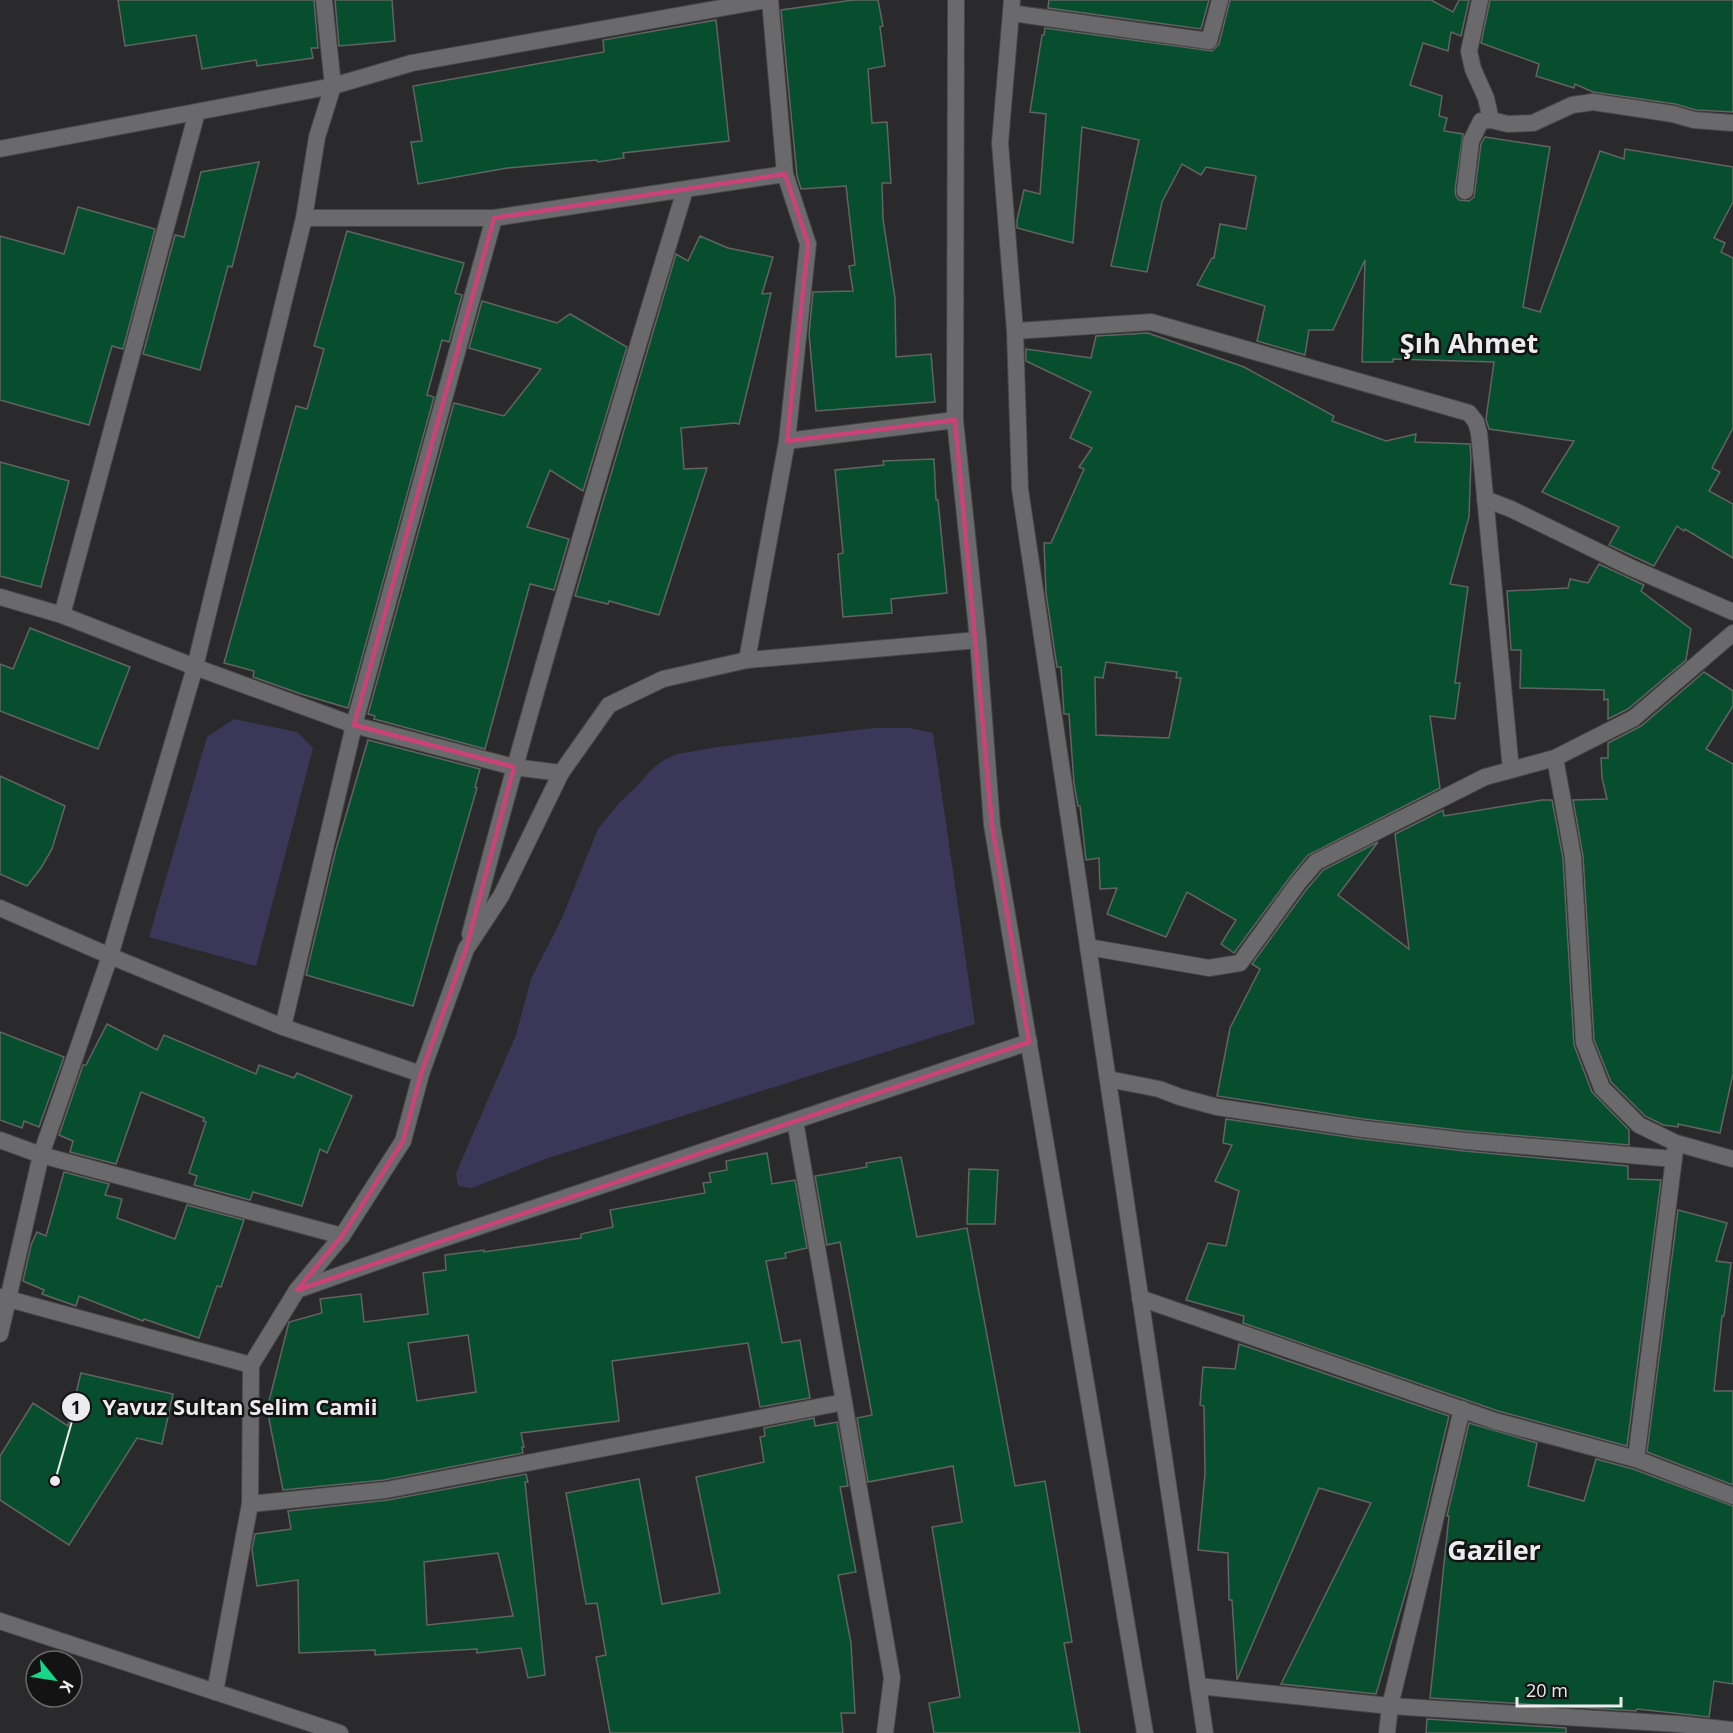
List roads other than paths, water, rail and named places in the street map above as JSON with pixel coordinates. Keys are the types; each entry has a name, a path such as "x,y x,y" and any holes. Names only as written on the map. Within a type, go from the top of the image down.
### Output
{"street":[{"path":"0,1334 5,1298 40,1155 110,956 195,667 304,218 317,136 333,86 324,0"},
{"path":"0,149 333,86 412,63 768,0 786,174 808,244 787,441 747,660"},
{"path":"956,0 955,420 978,640 992,825 1145,1733"},
{"path":"1204,1733 1020,489 1015,331 1000,143 1012,7 1209,41 1220,0"},
{"path":"1480,0 1469,51 1473,69 1486,98 1491,120"},
{"path":"1465,191 1471,141 1481,121 1491,120 1508,124 1533,123 1572,105 1593,102 1673,114 1694,120 1733,123"},
{"path":"62,615 197,111"},
{"path":"304,218 494,218 786,174"},
{"path":"215,1692 250,1504 251,1365 297,1290 342,1236 403,1141 421,1074 466,949 514,768 592,495 685,190"},
{"path":"283,1027 354,724 494,218"},
{"path":"1015,331 1151,322 1469,413 1476,422 1479,433 1511,770"},
{"path":"787,441 955,420"},
{"path":"1485,499 1511,509 1632,568 1733,612"},
{"path":"0,597 62,615 195,667 354,724 514,768 561,773"},
{"path":"1088,947 1209,968 1240,963 1316,862 1485,777 1555,758 1634,718 1733,633"},
{"path":"466,949 501,896 561,773 609,705 663,679 747,660 978,640"},
{"path":"1555,758 1573,857 1584,1042 1602,1088 1639,1125 1675,1151"},
{"path":"0,908 283,1027 421,1074"},
{"path":"297,1290 378,1260 1029,1042"},
{"path":"1107,1079 1159,1089 1217,1107 1363,1129 1465,1141 1675,1151 1733,1158"},
{"path":"795,1120 892,1678 885,1733"},
{"path":"0,1140 40,1155 342,1236"},
{"path":"1636,1459 1675,1151"},
{"path":"5,1298 251,1365"},
{"path":"1140,1298 1495,1420 1636,1459 1733,1496"},
{"path":"250,1504 386,1490 844,1402"},
{"path":"1387,1733 1390,1706 1462,1409"},
{"path":"0,1621 329,1731"},
{"path":"1197,1686 1390,1706 1678,1728 1733,1730"}],"place":[{"name":"Yavuz Sultan Selim Camii","path":"55,1481"}],"district":[{"name":"Şıh Ahmet","path":"1469,344"},
{"name":"Gaziler","path":"1494,1551"}]}
